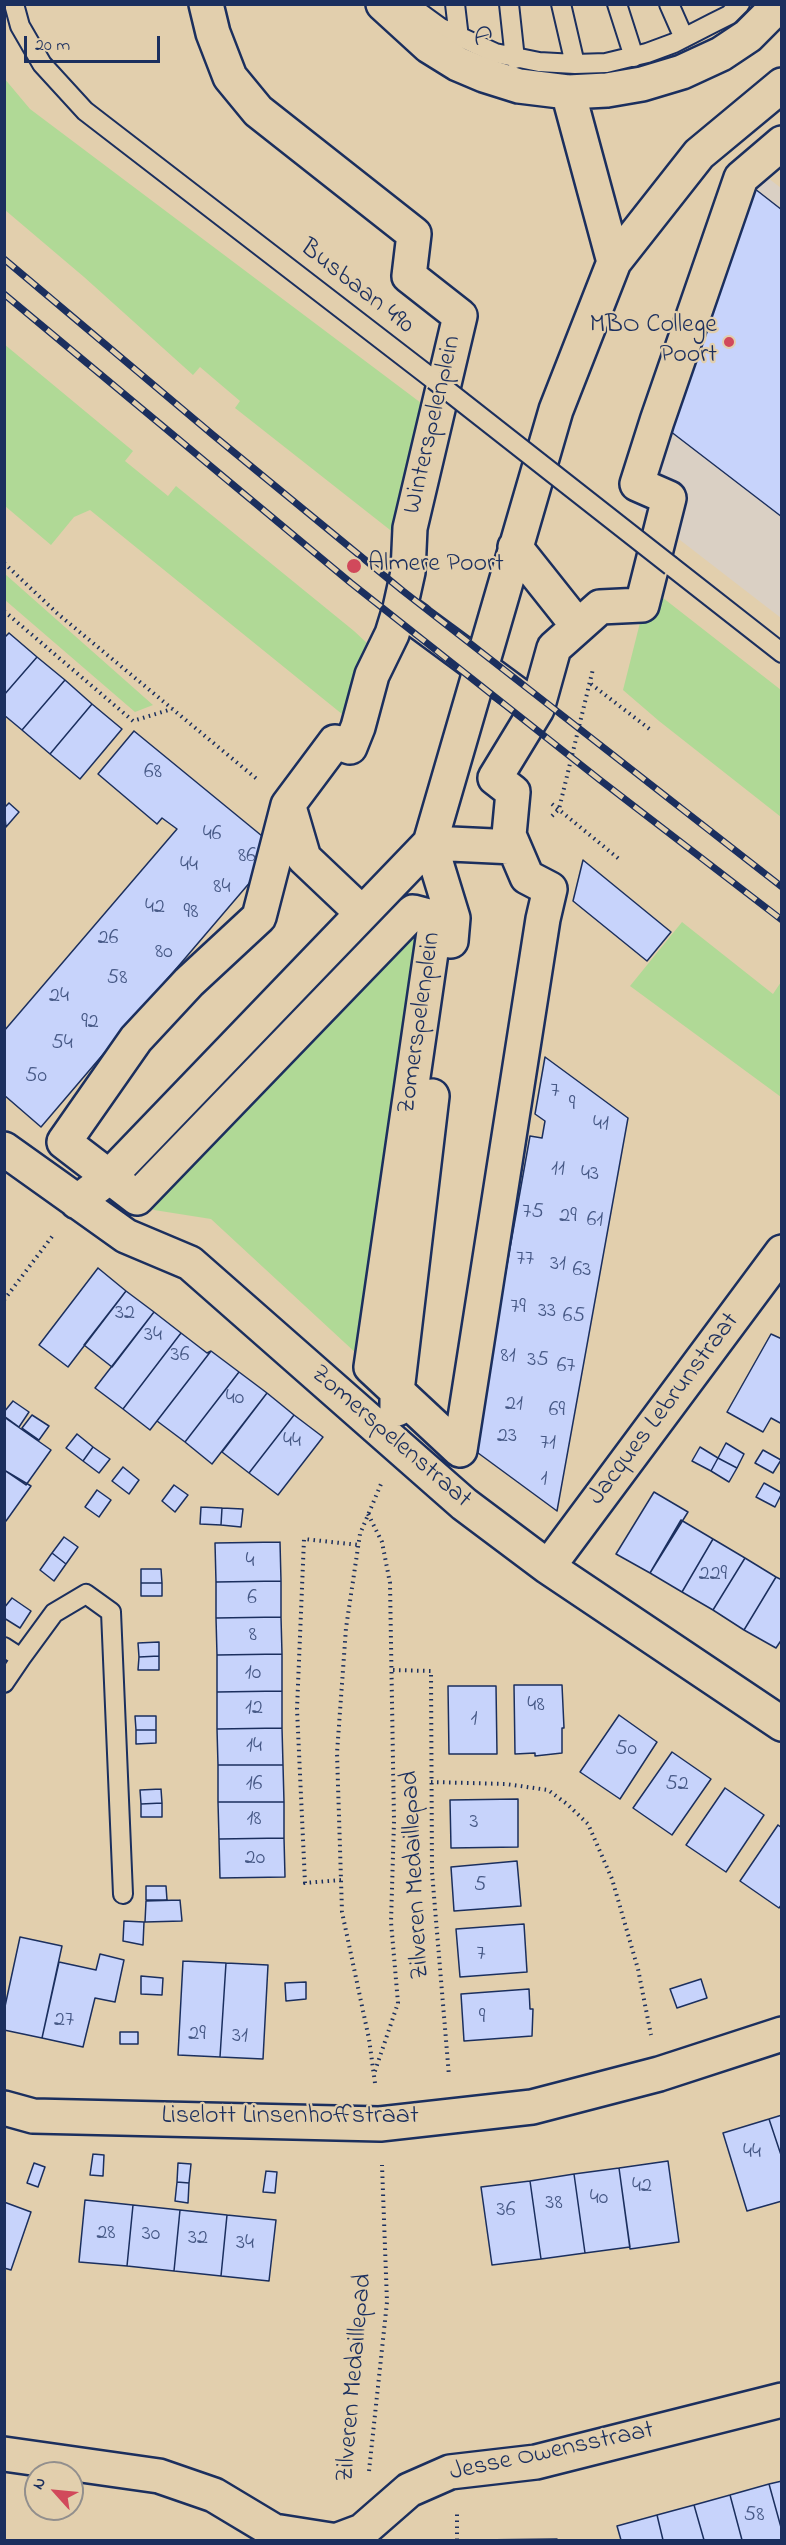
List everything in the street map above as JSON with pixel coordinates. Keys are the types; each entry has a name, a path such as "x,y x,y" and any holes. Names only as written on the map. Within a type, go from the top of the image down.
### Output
{"street":[{"name":"Winterspelenplein","path":"206,4 213,33 230,76 258,111 414,234 409,276 460,316 410,528 408,572 400,608"},
{"path":"383,4 429,46 458,64 483,75 519,86 571,78 607,90 642,84 682,72 721,54 748,36 780,4"},
{"path":"571,78 614,262"},
{"path":"77,1202 108,1178 430,843 556,410 614,262 699,154 782,85"},
{"path":"400,608 537,709 554,648 600,607 642,605 669,498 638,484 641,473 741,178 782,142"},
{"path":"515,547 577,626"},
{"name":"Zomerspelenplein","path":"400,608 392,634 372,675 358,727 350,747 335,742 288,805 259,917 189,982 136,1039 64,1142 137,1198 413,912 436,918 371,1367 460,1450 543,919 550,889 527,877 510,835 513,792 495,778 537,709"},
{"path":"288,805 304,858 362,913"},
{"path":"430,843 514,847"},
{"name":"Zomerspelenplein","path":"398,1447 397,1391 453,918 430,843"},
{"name":"Zomerspelenstraat","path":"4,1149 126,1236 190,1263 464,1504 548,1567 782,1724"},
{"name":"Jacques Lebrunstraat","path":"548,1567 782,1252"},
{"name":"Liselott Linsenhoffstraat","path":"4,2108 33,2116 380,2124 532,2107 659,2074 782,2034"},
{"name":"Jesse Owensstraat","path":"350,2536 409,2490 450,2472 536,2462 782,2400"},
{"path":"4,2454 159,2476 214,2495 274,2531 331,2541"}],"lane":[{"name":"Busbaan 490","path":"14,4 20,26 42,64 86,111 782,653"},
{"path":"408,4 459,38 495,53 571,78 606,63 634,57 684,38 729,15 740,4"},
{"path":"455,4 459,38"},
{"name":"D","path":"509,4 515,59"},
{"path":"561,4 571,78"},
{"path":"616,4 634,57"},
{"path":"669,4 684,38"},
{"path":"4,1683 54,1613 86,1594 111,1612 123,1894"},
{"path":"4,1647 21,1658"}],"path":[{"path":"4,563 58,614 288,805"},
{"path":"4,611 133,721 172,709"},
{"path":"514,847 559,809 593,674 592,662 577,626"},
{"path":"590,683 652,731"},
{"path":"559,809 619,859"},
{"path":"4,1300 77,1202"},
{"name":"Zilveren Medaillepad","path":"350,2536 387,2302 380,2124 369,2039 342,1912 338,1753 346,1628 360,1534 398,1447"},
{"name":"Zilveren Medaillepad","path":"368,1514 382,1542 390,1583 394,1821 391,1922 398,2003 374,2075"},
{"path":"341,1880 305,1883 297,1709 304,1539 359,1545"},
{"name":"Zilveren Medaillepad","path":"393,1670 431,1671 432,1872 452,2116"},
{"path":"431,1782 506,1784 548,1790 567,1803 588,1824 612,1879 635,1958 659,2074"}],"shaded area":[{"name":"MBO College Poort","path":"741,157 781,188 781,618 623,496"}],"green space":[{"path":"4,78 30,109 437,415 399,537 235,408 240,401 200,367 193,375 5,210"},
{"path":"4,344 133,451 125,461 168,496 176,486 354,631 381,656 358,727 90,510 74,517 51,545 5,506"},
{"path":"4,574 153,705 135,712 5,600"},
{"path":"649,587 781,690 781,817 623,690"},
{"path":"413,912 436,918 371,1367 211,1219 154,1210 137,1198"},
{"path":"682,922 773,994 781,982 781,1097 630,986"}],"building":[{"path":"741,178 782,210 782,517 657,421"},
{"path":"9,633 37,657 4,695 4,638"},
{"path":"37,657 65,680 22,730 4,715 4,695"},
{"path":"65,680 92,704 50,754 22,730"},
{"path":"92,704 122,729 80,779 50,754"},
{"path":"134,731 273,845 269,860 41,1127 4,1095 4,1031 177,829 162,818 157,824 98,774"},
{"path":"9,803 19,812 6,827 4,808"},
{"path":"583,860 671,932 647,961 573,901"},
{"path":"545,1057 628,1118 557,1511 474,1450 530,1136 542,1138 545,1121 535,1114"},
{"path":"98,1268 126,1291 68,1367 39,1345"},
{"path":"126,1291 154,1312 112,1367 84,1345"},
{"path":"154,1312 181,1333 123,1409 95,1388"},
{"path":"181,1333 207,1353 211,1351 150,1430 123,1409"},
{"path":"771,1334 782,1339 782,1424 771,1418 763,1432 727,1412"},
{"path":"211,1351 239,1372 185,1442 157,1421"},
{"path":"239,1372 267,1393 212,1464 185,1442"},
{"path":"267,1393 294,1415 249,1473 222,1452"},
{"path":"13,1401 29,1412 19,1427 4,1416 4,1412"},
{"path":"32,1415 49,1426 39,1440 22,1428"},
{"path":"294,1415 323,1437 278,1495 249,1473"},
{"path":"4,1417 51,1450 26,1485 4,1470"},
{"path":"77,1434 93,1447 83,1461 66,1448"},
{"path":"726,1443 744,1454 737,1468 718,1458"},
{"path":"93,1447 110,1459 99,1473 83,1461"},
{"path":"700,1447 718,1458 711,1471 692,1461"},
{"path":"763,1450 781,1460 773,1473 755,1463"},
{"path":"718,1458 737,1468 729,1482 711,1471"},
{"path":"123,1467 139,1480 129,1494 112,1481"},
{"path":"4,1470 31,1486 6,1521 4,1520"},
{"path":"764,1483 782,1493 775,1507 756,1497"},
{"path":"174,1485 188,1495 175,1512 162,1501"},
{"path":"97,1490 111,1500 99,1517 85,1507"},
{"path":"654,1492 688,1512 650,1573 616,1554"},
{"path":"201,1507 222,1508 221,1525 200,1524"},
{"path":"222,1508 243,1509 241,1527 221,1525"},
{"path":"681,1520 713,1539 682,1592 650,1573"},
{"path":"64,1537 78,1547 66,1564 52,1553"},
{"path":"713,1539 745,1558 713,1610 682,1592"},
{"path":"280,1542 281,1581 216,1582 215,1543"},
{"path":"52,1553 66,1564 54,1581 40,1570"},
{"path":"745,1558 776,1577 744,1630 713,1610"},
{"path":"141,1569 161,1569 162,1583 141,1583"},
{"path":"776,1577 782,1580 782,1639 776,1648 744,1630"},
{"path":"281,1581 281,1617 216,1618 216,1582"},
{"path":"141,1583 162,1583 162,1596 141,1596"},
{"path":"12,1598 31,1611 20,1628 4,1618 4,1608"},
{"path":"281,1617 282,1654 217,1655 216,1618"},
{"path":"159,1642 159,1656 139,1657 138,1643"},
{"path":"282,1654 282,1691 217,1692 217,1655"},
{"path":"159,1656 159,1670 138,1670 139,1657"},
{"path":"514,1685 562,1685 564,1728 562,1728 562,1753 535,1756 535,1753 515,1754"},
{"path":"448,1686 496,1686 497,1754 449,1754"},
{"path":"282,1691 282,1728 217,1729 217,1692"},
{"path":"619,1715 657,1742 620,1799 580,1772"},
{"path":"135,1716 156,1716 156,1730 136,1730"},
{"path":"282,1728 283,1765 218,1765 217,1729"},
{"path":"136,1730 156,1730 156,1743 136,1744"},
{"path":"672,1752 711,1779 672,1835 633,1808"},
{"path":"218,1765 283,1765 284,1802 218,1802"},
{"path":"725,1788 764,1815 726,1872 686,1845"},
{"path":"161,1789 162,1803 141,1804 140,1790"},
{"path":"518,1799 518,1847 451,1848 450,1800"},
{"path":"218,1802 284,1802 284,1838 219,1839"},
{"path":"162,1803 162,1817 141,1817 141,1804"},
{"path":"778,1825 782,1828 782,1904 779,1908 740,1881"},
{"path":"284,1838 285,1877 220,1878 219,1839"},
{"path":"517,1861 521,1906 454,1911 451,1867"},
{"path":"146,1886 166,1886 167,1900 146,1900"},
{"path":"180,1900 182,1921 145,1922 146,1901"},
{"path":"124,1921 144,1922 143,1945 123,1941"},
{"path":"524,1924 527,1972 460,1977 456,1929"},
{"path":"20,1937 62,1946 42,2038 4,2030 4,2011"},
{"path":"100,1954 124,1960 115,2002 95,1998 83,2047 42,2038 59,1962 96,1970"},
{"path":"183,1961 226,1963 220,2057 178,2055"},
{"path":"226,1963 268,1965 263,2059 220,2057"},
{"path":"141,1976 163,1978 162,1995 141,1994"},
{"path":"701,1979 707,1998 677,2008 670,1989"},
{"path":"306,1982 306,1999 286,2001 285,1983"},
{"path":"529,1989 530,2009 533,2009 532,2036 464,2041 461,1994"},
{"path":"120,2032 138,2032 138,2044 120,2044"},
{"path":"782,2115 782,2158 769,2119"},
{"path":"769,2119 782,2158 782,2201 747,2211 723,2133"},
{"path":"93,2154 104,2155 103,2176 90,2175"},
{"path":"668,2161 679,2242 630,2249 619,2168"},
{"path":"34,2163 45,2167 38,2187 27,2183"},
{"path":"178,2163 191,2164 189,2183 177,2182"},
{"path":"619,2168 630,2247 585,2253 574,2174"},
{"path":"266,2171 277,2172 275,2193 263,2192"},
{"path":"574,2174 585,2253 541,2259 530,2181"},
{"path":"530,2181 541,2259 492,2265 481,2187"},
{"path":"177,2182 189,2183 188,2203 175,2201"},
{"path":"85,2200 133,2205 127,2266 79,2262"},
{"path":"4,2202 31,2212 11,2270 4,2268"},
{"path":"133,2205 180,2210 174,2271 127,2266"},
{"path":"180,2210 227,2215 221,2276 174,2271"},
{"path":"227,2215 276,2220 269,2281 221,2276"},
{"path":"782,2481 782,2531 769,2484"},
{"path":"769,2484 782,2531 782,2540 742,2540 730,2495"},
{"path":"730,2495 742,2540 704,2540 694,2505"},
{"path":"694,2505 704,2540 663,2540 657,2515"},
{"path":"657,2515 663,2540 621,2540 617,2526"},
{"path":"557,2539 557,2540 475,2540"}],"railway":[{"path":"4,259 403,591 782,887"},
{"path":"4,294 351,583 600,780 782,920"}],"place":[{"name":"MBO College Poort","path":"729,342"},
{"name":"Almere Poort","path":"354,566"}]}
